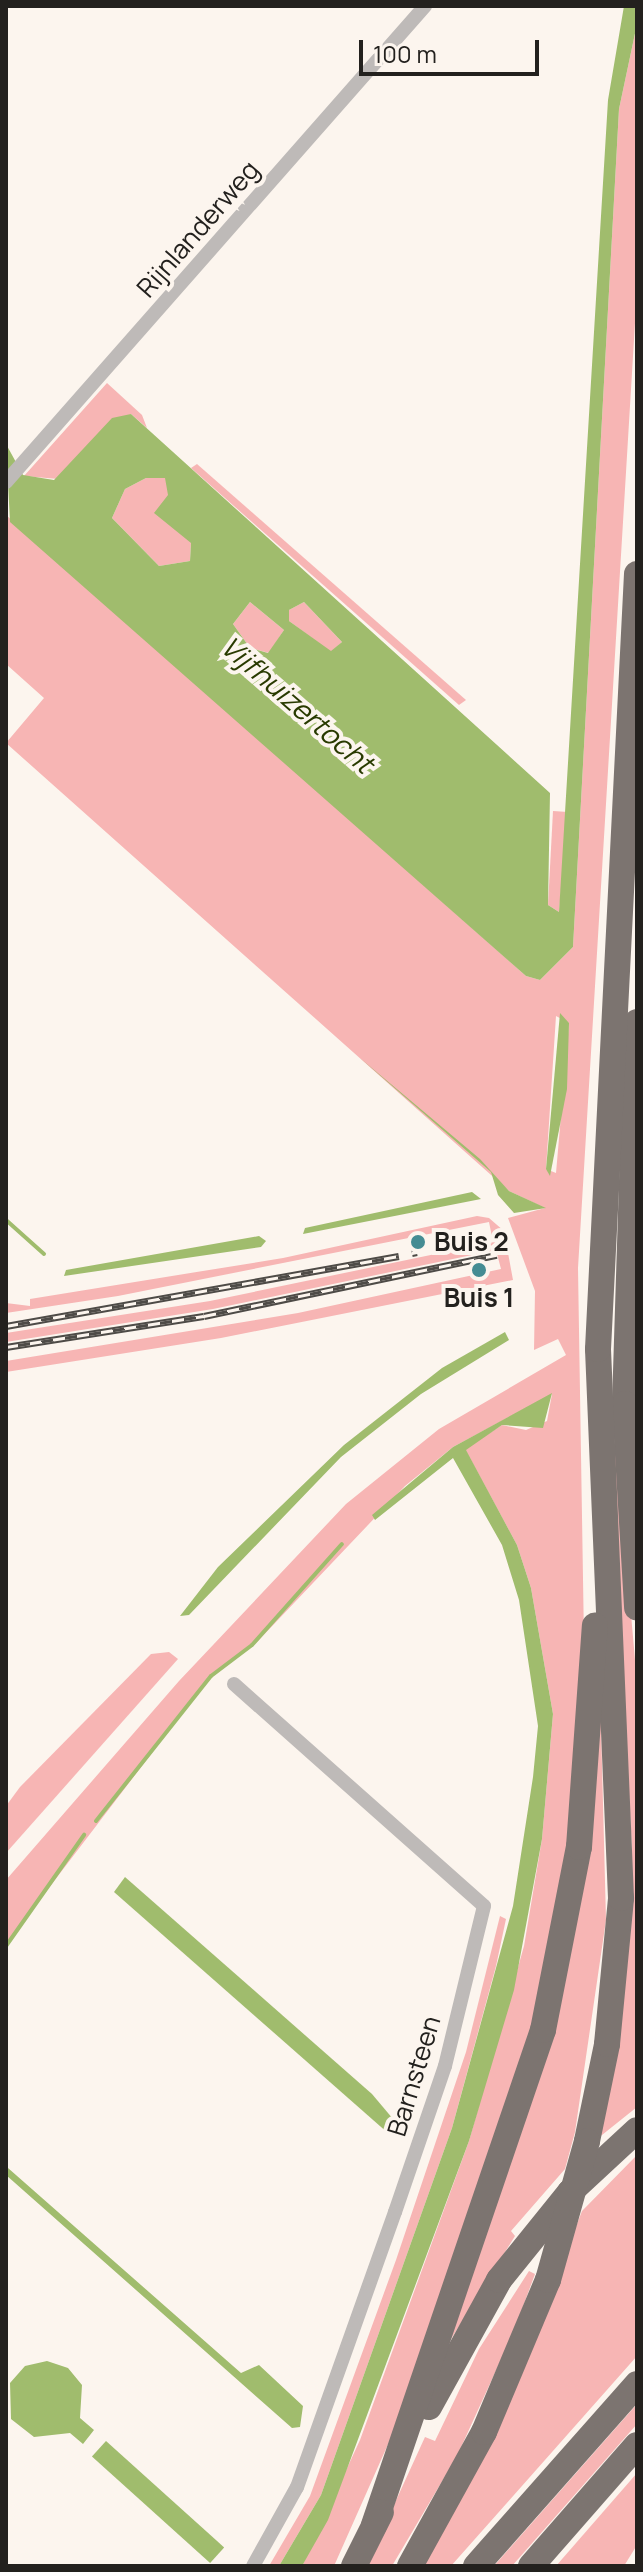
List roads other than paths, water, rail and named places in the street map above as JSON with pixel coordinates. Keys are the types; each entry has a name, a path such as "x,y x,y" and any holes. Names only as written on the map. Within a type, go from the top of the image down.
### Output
{"highway":[{"path":"410,2566 484,2432 548,2280 587,2141 607,2044 621,1898 620,1766 603,1550 602,1217 637,574"},
{"path":"637,1022 625,1353 637,1608"},
{"path":"625,1353 637,1412"},
{"path":"374,2525 547,2016 579,1847 603,1550"},
{"path":"354,2566 440,2385 499,2280 570,2192 637,2130"},
{"path":"476,2566 637,2384"},
{"path":"531,2566 637,2445"}],"street":[{"name":"Rijnlanderweg","path":"6,482 425,6"},
{"name":"Barnsteen","path":"234,1684 484,1906 445,2066 395,2212 297,2487 253,2566"}],"water":[{"name":"Vijfhuizertocht","path":"624,6 637,6 637,24 619,109 573,947 540,980 526,976 10,522 6,444 23,475 54,480 112,418 131,414 550,793 548,905 559,912 608,100","holes":["146,478 165,478 168,495 154,513 191,543 190,561 159,566 112,518 125,489","250,602 284,630 268,653 250,648 233,624","304,602 342,642 331,651 289,621 289,610"]},
{"path":"560,1013 569,1023 567,1089 550,1176 546,1169"},
{"path":"360,1058 480,1159 509,1191 546,1208 514,1213 498,1195 491,1172"},
{"path":"472,1192 481,1199 303,1234 305,1228"},
{"path":"259,1236 266,1241 261,1247 64,1276 66,1270"},
{"path":"505,1332 509,1340 421,1394 341,1457 189,1615 180,1616 218,1567 344,1445 442,1368"},
{"path":"552,1393 543,1428 502,1425 466,1450 517,1545 531,1588 553,1714 542,1839 514,1990 469,2141 328,2520 302,2566 279,2566 321,2495 452,2128 513,1906 538,1726 519,1600 502,1545 453,1458 375,1520 372,1515 453,1447"},
{"path":"125,1877 372,2094 404,2132 389,2134 114,1892"},
{"path":"8,2168 241,2373 259,2365 303,2406 300,2427 292,2428 6,2175"},
{"path":"47,2361 68,2368 82,2385 80,2418 94,2430 83,2444 70,2433 34,2437 11,2419 10,2383 25,2366"},
{"path":"106,2441 224,2547 210,2563 92,2457"}],"waterway":[{"path":"6,1220 44,1254"},
{"path":"96,1821 211,1676 252,1645 342,1544"},
{"path":"6,1946 84,1835"}],"railway":[{"path":"472,1232 476,1231"},
{"path":"438,1247 443,1246"},
{"path":"412,1253 417,1252"},
{"path":"6,1347 204,1316 497,1255"},
{"path":"6,1326 399,1256"}],"place":[{"name":"Buis 2","path":"418,1242"},
{"name":"Buis 1","path":"479,1270"}]}
